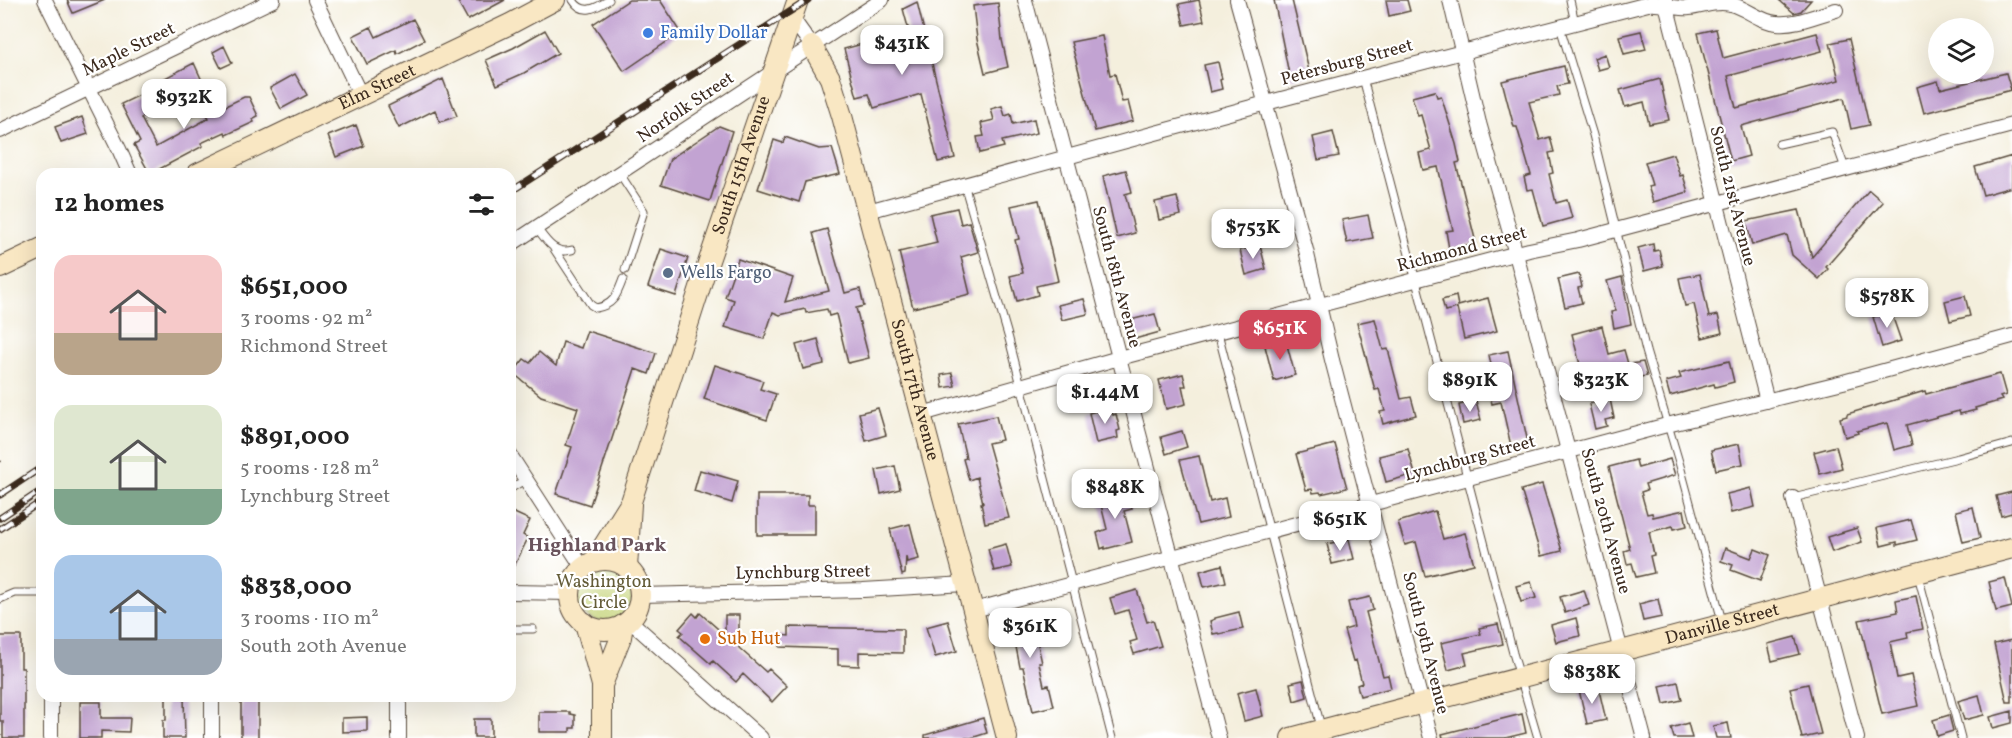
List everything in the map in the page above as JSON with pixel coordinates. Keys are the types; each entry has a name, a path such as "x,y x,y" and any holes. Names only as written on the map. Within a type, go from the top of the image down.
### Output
{"street":[{"path":"45,0 127,168"},
{"name":"Maple Street","path":"0,131 273,0"},
{"path":"315,0 361,96"},
{"name":"Elm Street","path":"210,168 555,0"},
{"name":"Norfolk Street","path":"516,241 882,0"},
{"name":"South 18th Avenue","path":"1025,0 1219,738"},
{"name":"South 19th Avenue","path":"1237,0 1306,250 1431,738"},
{"name":"South 20th Avenue","path":"1450,0 1479,123 1644,738"},
{"name":"Petersburg Street","path":"868,211 1266,103 1648,4 1666,2 1688,9 1714,3 1729,3 1775,23 1789,23 1836,10"},
{"name":"South 21st Avenue","path":"1666,2 1767,401"},
{"path":"795,9 812,46"},
{"name":"South 15th Avenue","path":"627,568 631,502 704,275 795,9"},
{"name":"South 17th Avenue","path":"812,46 830,78 842,116 1007,738"},
{"name":"Richmond Street","path":"922,414 1119,358 2012,125"},
{"path":"0,268 36,251"},
{"name":"Lynchburg Street","path":"974,610 1666,425 1767,401 2012,336"},
{"path":"516,464 588,565"},
{"path":"1793,498 1857,738"},
{"name":"South 15th Avenue","path":"588,565 631,502"},
{"name":"Danville Street","path":"1291,738 1323,734 1422,703 2012,548"},
{"path":"602,685 626,623 639,604 640,595 637,580 627,568 617,562 606,560 588,565 572,583 570,593 577,615 585,623 604,630 626,623"},
{"name":"Lynchburg Street","path":"640,595 862,590 966,584"},
{"path":"516,592 570,593"},
{"path":"585,623 602,685 602,738"},
{"path":"626,623 761,738"},
{"path":"51,702 51,738"},
{"path":"212,702 212,738"},
{"path":"399,702 399,738"}],"lane":[{"path":"573,0 580,8 594,9 609,0"},
{"path":"1570,0 1575,23"},
{"path":"1560,27 1593,135 1666,425 1679,462 1723,624"},
{"path":"1363,78 1538,738"},
{"path":"1779,144 1832,132 1845,168"},
{"path":"620,174 644,211 625,270"},
{"path":"964,184 1009,339 1112,738"},
{"path":"536,227 554,249 591,305 596,308 610,304 615,299 623,279"},
{"path":"554,249 563,252 572,250"},
{"path":"1218,333 1269,531 1298,631 1323,734"},
{"path":"1793,498 2012,443"},
{"path":"516,485 526,479"},
{"path":"1917,573 1961,738"},
{"path":"0,598 14,593 36,593"},
{"path":"516,629 534,629"}],"path":[{"path":"0,461 3,465"}],"green space":[{"name":"Washington Circle","path":"598,564 610,564 625,572 633,587 633,599 625,614 610,622 598,622 583,614 575,599 575,587 583,572"}],"building":[{"path":"67,0 105,0 73,13"},
{"path":"457,0 505,0 468,20"},
{"path":"629,0 660,0 681,32 624,71 593,24"},
{"path":"1199,0 1204,21 1184,25 1179,4"},
{"path":"1274,0 1292,0 1310,75 1290,79"},
{"path":"1386,0 1407,0 1410,11 1389,16"},
{"path":"1779,0 1811,0 1801,11 1794,13"},
{"path":"917,2 955,158 938,162 921,94 874,108 869,94 857,97 844,49 909,31 903,9"},
{"path":"998,3 1008,67 985,73 977,39 973,6"},
{"path":"413,19 424,40 397,54 396,50 367,64 353,36 371,27 376,37"},
{"path":"1716,29 1723,58 1817,33 1822,51 1728,76 1736,108 1839,80 1830,43 1849,39 1869,125 1851,129 1844,98 1741,126 1749,156 1731,161 1698,33"},
{"path":"545,30 558,53 524,73 497,85 486,60"},
{"path":"1641,31 1646,49 1624,54 1619,36"},
{"path":"1102,36 1110,75 1115,74 1122,102 1128,101 1133,121 1095,131 1071,42"},
{"path":"224,46 232,63 221,68 213,52"},
{"path":"1605,54 1609,67 1598,70 1594,58"},
{"path":"1218,62 1222,89 1210,92 1204,65"},
{"path":"194,63 203,83 175,97 165,78"},
{"path":"1564,66 1568,84 1557,86 1559,95 1529,102 1540,140 1550,137 1554,152 1549,153 1553,173 1549,174 1556,203 1567,200 1572,218 1543,226 1533,189 1527,190 1524,177 1531,175 1517,127 1514,127 1502,81"},
{"path":"2006,73 2011,90 1924,113 1917,87 1939,84 1940,89 1961,84 1994,84 1994,76"},
{"path":"295,74 307,95 281,109 270,88"},
{"path":"443,79 457,116 440,122 435,110 399,128 388,106"},
{"path":"1660,79 1669,120 1649,124 1644,102 1625,107 1620,90"},
{"path":"1435,91 1437,97 1441,96 1456,144 1460,162 1456,163 1476,243 1449,249 1446,231 1453,230 1438,167 1423,170 1419,153 1431,150 1421,115 1418,116 1412,97"},
{"path":"146,92 155,111 141,118 156,147 209,118 207,115 244,97 249,97 258,116 252,119 254,122 201,143 203,146 161,168 147,168 134,145 140,142 121,104"},
{"path":"1002,106 1005,116 1011,114 1013,124 1034,119 1037,133 1002,141 1004,147 980,153 977,137 984,136 981,123 994,120 991,109"},
{"path":"82,117 88,134 61,143 55,127"},
{"path":"356,125 364,146 336,157 328,136"},
{"path":"719,126 732,131 710,201 661,185 670,159"},
{"path":"1333,132 1339,156 1318,160 1313,137"},
{"path":"785,137 819,149 832,148 840,174 805,182 799,202 758,189 774,140 783,143"},
{"path":"1673,154 1688,192 1653,202 1648,186 1652,185 1645,162"},
{"path":"2012,156 2012,187 1983,195 1975,167"},
{"path":"1126,170 1132,192 1125,194 1135,233 1117,238 1103,176"},
{"path":"1869,190 1883,202 1826,267 1828,269 1819,279 1792,255 1787,235 1752,245 1746,221 1799,210 1812,257"},
{"path":"1177,197 1181,215 1159,220 1155,202"},
{"path":"1039,200 1058,281 1036,286 1038,295 1017,301 1010,276 1023,273 1015,240 1019,239 1011,206"},
{"path":"957,208 961,224 969,222 978,252 961,257 970,294 913,308 899,252 937,243 930,214"},
{"path":"1368,215 1373,238 1347,243 1342,220"},
{"path":"827,229 845,293 860,289 864,306 856,308 869,358 848,363 836,314 829,316 827,309 806,313 805,309 780,315 773,312 764,339 725,327 734,300 725,297 738,259 793,278 785,302 829,291 813,233"},
{"path":"1653,244 1654,251 1659,250 1663,266 1644,271 1638,248"},
{"path":"1260,245 1266,269 1246,275 1240,250"},
{"name":"Wells Fargo","path":"661,249 688,258 676,296 648,287"},
{"path":"1579,274 1582,287 1578,288 1582,303 1565,307 1558,279"},
{"path":"1700,274 1709,317 1718,315 1722,333 1702,338 1694,304 1685,306 1679,278"},
{"path":"1622,277 1631,324 1614,328 1611,312 1616,311 1607,281"},
{"path":"1456,296 1458,306 1488,298 1497,331 1464,339 1457,308 1445,311 1442,300"},
{"path":"1965,296 1970,316 1950,321 1945,301"},
{"path":"1084,299 1088,314 1062,320 1058,305"},
{"path":"1891,312 1901,341 1882,347 1873,317"},
{"path":"1155,314 1160,332 1131,340 1126,321"},
{"path":"1375,319 1383,350 1388,349 1401,399 1411,397 1416,415 1383,424 1380,412 1385,411 1379,389 1375,390 1357,323"},
{"path":"1602,326 1609,354 1624,350 1628,364 1583,376 1572,334"},
{"path":"587,331 656,353 649,374 635,369 590,505 556,494 572,447 566,445 578,408 541,396 516,375 516,369 524,359 530,363 539,352 556,366 563,342 581,348"},
{"path":"818,339 824,364 803,369 796,345"},
{"path":"1286,341 1295,375 1274,381 1265,346"},
{"path":"1508,351 1528,443 1511,446 1501,402 1492,404 1489,390 1496,388 1489,355"},
{"path":"1729,361 1734,382 1715,387 1714,384 1670,396 1666,382 1681,378 1679,373"},
{"path":"1643,362 1647,376 1632,378 1630,364"},
{"path":"715,365 763,381 760,389 776,394 767,420 704,399"},
{"path":"952,373 955,386 943,388 941,375"},
{"path":"1183,374 1186,386 1182,386 1186,404 1166,409 1159,380"},
{"path":"2000,374 2006,395 2000,397 2002,400 1975,408 1976,410 1960,414 1959,411 1907,425 1912,445 1894,450 1887,423 1857,431 1858,433 1845,437 1840,418 1847,414 1925,391 1926,394"},
{"path":"1610,399 1614,418 1605,420 1607,426 1595,429 1589,404"},
{"path":"1476,401 1481,420 1463,424 1459,405"},
{"path":"1110,407 1113,415 1116,414 1120,430 1117,431 1118,438 1096,443 1089,413"},
{"path":"878,408 886,435 866,441 859,413"},
{"path":"996,416 1002,440 988,443 1009,518 985,523 977,477 969,480 963,459 966,458 958,424"},
{"path":"1182,431 1187,447 1166,454 1161,437"},
{"path":"1335,444 1347,488 1321,494 1320,492 1313,493 1312,489 1306,490 1296,454"},
{"path":"1739,444 1743,464 1716,470 1711,450"},
{"path":"1836,446 1842,468 1820,474 1814,452"},
{"path":"1408,449 1415,474 1386,482 1379,456"},
{"path":"1199,456 1210,502 1225,498 1229,517 1198,524 1180,460"},
{"path":"1670,459 1675,475 1645,484 1647,490 1641,492 1647,514 1652,513 1653,517 1684,510 1687,526 1674,529 1673,526 1649,532 1654,555 1650,556 1654,573 1636,577 1632,563 1627,564 1624,551 1630,549 1609,467 1636,460 1638,468"},
{"path":"895,466 900,489 881,494 876,470"},
{"path":"700,470 738,481 732,503 694,491"},
{"path":"1542,484 1562,551 1541,556 1521,490"},
{"path":"1751,488 1755,507 1731,513 1727,494"},
{"path":"1127,490 1132,509 1124,511 1132,542 1101,549 1097,533 1107,529 1099,497"},
{"path":"2012,492 2012,513 2001,516 1996,496"},
{"path":"757,495 808,495 808,505 815,505 815,535 757,535"},
{"path":"1973,507 1980,538 1963,542 1956,511"},
{"path":"1435,511 1443,539 1465,533 1474,564 1425,576 1416,542 1405,545 1398,522"},
{"path":"516,514 530,520 523,535 528,538 516,563"},
{"path":"1911,520 1917,540 1881,546 1877,528"},
{"path":"910,524 919,559 907,562 906,556 905,574 902,575 890,529"},
{"path":"1857,528 1862,542 1832,552 1827,537"},
{"path":"1349,539 1354,559 1332,564 1327,544"},
{"path":"1006,544 1012,567 994,571 988,549"},
{"path":"1725,548 1751,558 1755,549 1770,555 1760,581 1731,570 1733,565 1721,561"},
{"path":"1222,565 1226,582 1204,587 1200,571"},
{"path":"2005,578 2012,607 1996,611 1989,582"},
{"path":"1531,582 1536,598 1521,602 1516,586"},
{"path":"1137,590 1147,622 1153,620 1161,646 1134,654 1130,642 1137,640 1128,610 1115,614 1110,598"},
{"path":"1584,590 1589,605 1565,613 1560,597"},
{"path":"1916,596 1923,629 1907,632 1908,638 1890,642 1897,678 1911,675 1918,706 1882,714 1859,620 1898,612 1896,600"},
{"path":"1370,597 1373,610 1366,612 1383,676 1388,675 1391,688 1360,696 1357,685 1362,683 1344,630 1354,627 1348,602"},
{"path":"1658,599 1662,617 1643,621 1639,604"},
{"path":"1239,612 1243,629 1213,634 1210,621"},
{"path":"693,613 697,617 700,613 725,635 725,615 739,615 739,648 766,672 769,669 787,686 772,702 743,674 736,682 713,661 711,664 679,636 683,632 679,629"},
{"path":"1036,614 1039,626 1034,627 1042,663 1039,663 1044,686 1049,685 1054,706 1033,711 1023,667 1020,667 1013,632 1003,635 1000,623"},
{"path":"1576,618 1580,636 1556,642 1551,625"},
{"path":"948,621 957,651 935,657 926,627"},
{"path":"1498,624 1503,644 1464,653 1467,665 1448,670 1441,643 1481,634 1479,628"},
{"path":"789,627 903,629 903,653 859,652 859,666 838,665 838,649 780,647 780,635 789,636"},
{"path":"0,636 21,636 21,668 24,668 24,738 3,738 3,721 0,721"},
{"path":"1795,637 1800,654 1772,661 1768,644"},
{"path":"2012,640 2012,702 2007,702 1994,644"},
{"path":"1303,680 1307,697 1294,701 1290,683"},
{"path":"1678,682 1682,700 1664,704 1660,686"},
{"path":"1808,684 1821,734 1802,738 1790,688"},
{"path":"1598,686 1606,720 1587,724 1579,690"},
{"path":"1256,688 1263,716 1244,721 1237,693"},
{"path":"1979,695 1984,715 1964,720 1958,701"},
{"path":"80,702 101,702 101,718 130,718 129,732 101,731 101,738 80,738"},
{"path":"166,702 184,702 185,738 163,738 163,720 166,720"},
{"path":"241,702 258,702 258,738 241,738"},
{"path":"2012,711 2012,723 1993,728 1990,717"},
{"path":"539,712 570,712 575,715 575,728 570,728 570,732 539,732"},
{"path":"1522,714 1526,733 1505,738 1443,738 1442,734"},
{"path":"1949,715 1953,731 1937,736 1933,720"},
{"path":"367,717 367,731 342,732 342,718"},
{"path":"983,718 987,733 971,738 925,738 925,735"},
{"path":"474,719 491,719 491,737 474,737"},
{"path":"1688,723 1692,738 1674,738 1671,728"},
{"path":"1728,723 1731,738 1716,738 1713,726"}],"railway":[{"path":"516,188 808,0"},
{"path":"0,495 36,471"},
{"path":"0,518 36,494"},
{"path":"0,529 36,505"}],"place":[{"name":"Family Dollar","path":"648,33"},
{"name":"Wells Fargo","path":"668,273"},
{"name":"Sub Hut","path":"705,639"}],"district":[{"name":"Highland Park","path":"597,546"}]}
